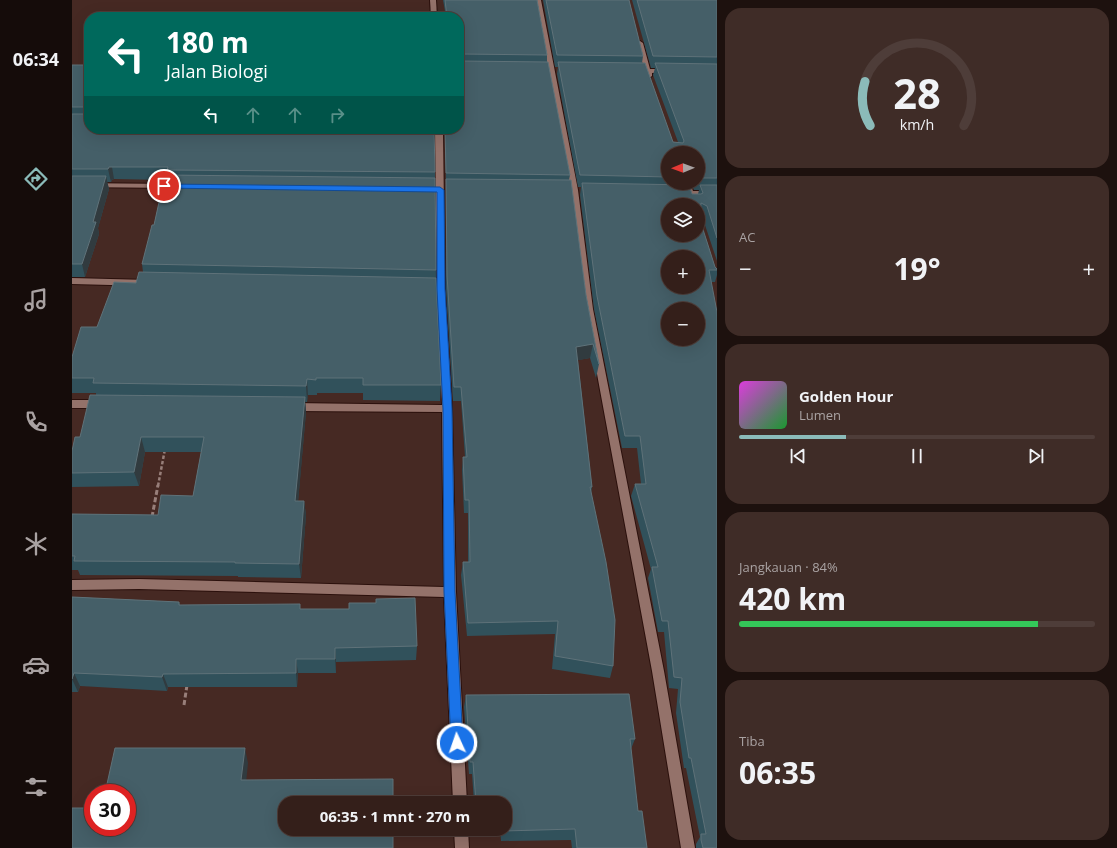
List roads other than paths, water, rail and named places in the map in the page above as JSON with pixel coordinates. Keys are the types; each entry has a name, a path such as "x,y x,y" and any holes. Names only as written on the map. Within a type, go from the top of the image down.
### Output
{"street":[{"path":"433,0 434,12"},
{"path":"538,0 574,190 589,309 658,671 688,848"},
{"path":"638,36 652,86"},
{"path":"631,71 678,72"},
{"path":"439,134 440,190 437,289 447,409 450,592 460,796"},
{"path":"72,185 182,186"},
{"path":"689,190 691,198"},
{"path":"667,193 717,193"},
{"path":"72,281 158,283"},
{"path":"72,404 111,404"},
{"path":"283,406 447,409"},
{"path":"72,585 139,584 450,592"},
{"path":"461,836 462,848"}]}
